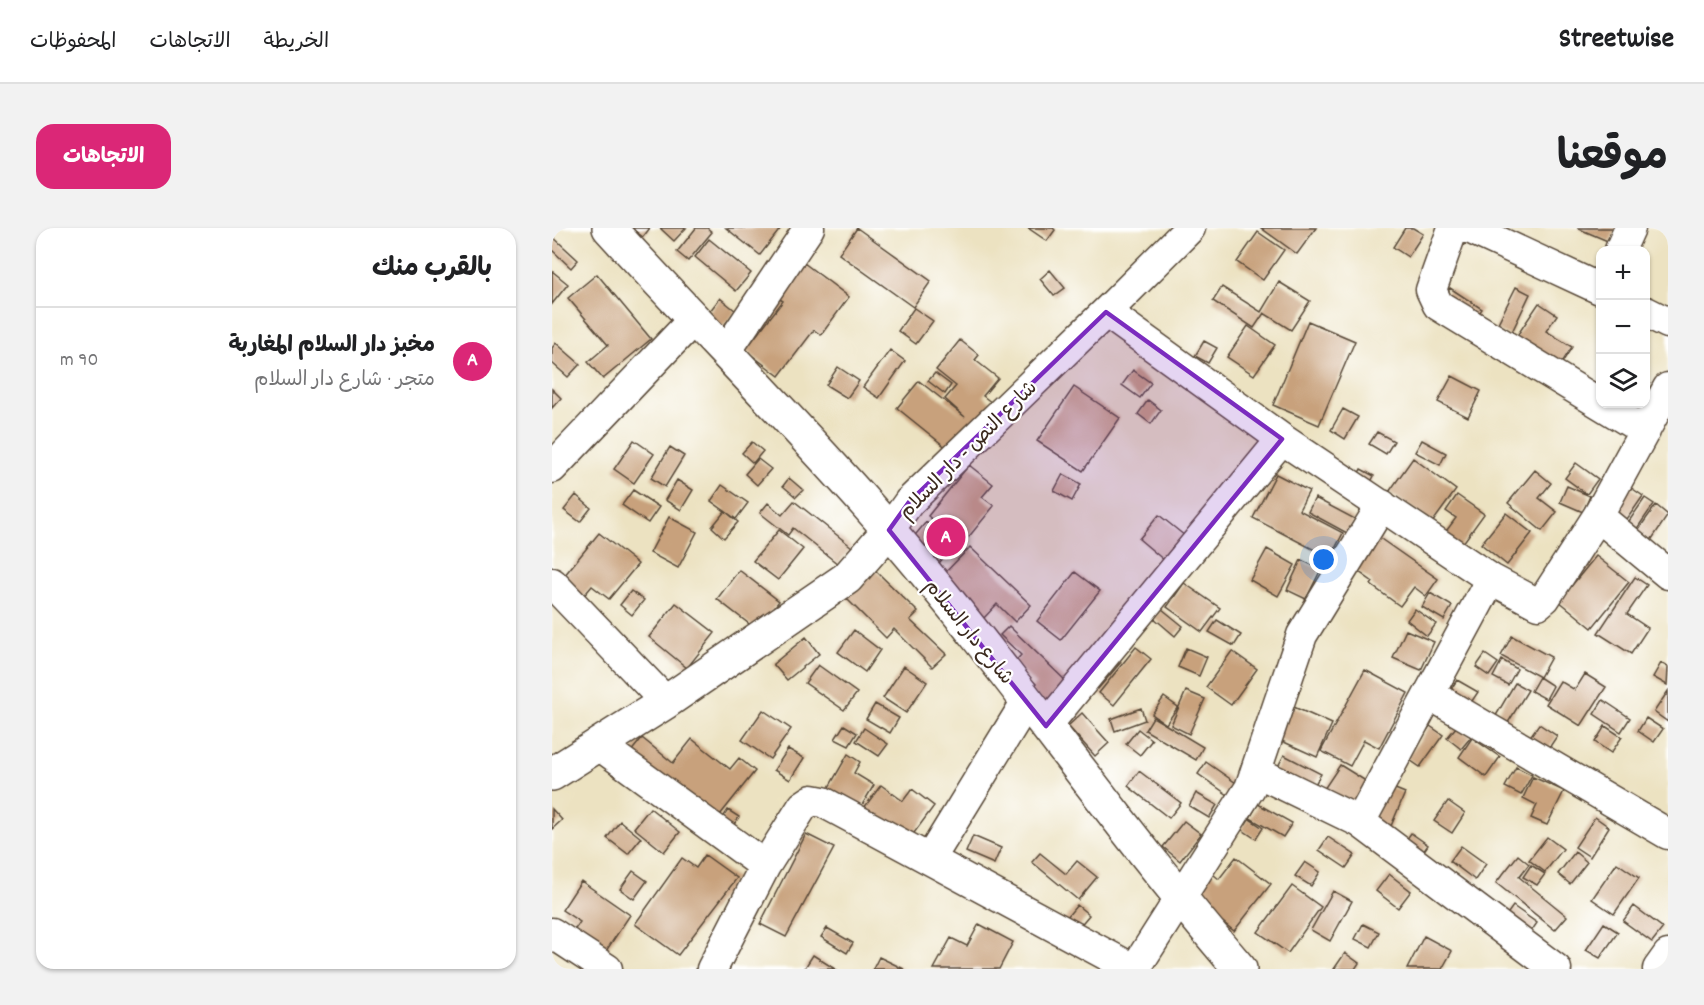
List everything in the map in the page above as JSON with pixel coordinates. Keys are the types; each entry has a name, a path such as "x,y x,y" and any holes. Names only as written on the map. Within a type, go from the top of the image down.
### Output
{"street":[{"name":"شارع دار السلام","path":"609,228 889,530 1180,899 1240,969"},
{"path":"725,353 809,228"},
{"name":"شارع النص - دار السلام","path":"552,774 666,702 847,578 889,530 909,502 1190,228"},
{"path":"1453,228 1431,290 1438,305 1645,432"},
{"path":"1469,228 1596,287"},
{"path":"1622,246 1630,228"},
{"path":"1106,312 1282,439 1491,579 1531,603 1538,604 1545,598 1598,516 1668,388"},
{"path":"1650,314 1668,323"},
{"path":"552,468 694,319"},
{"path":"930,859 1036,714 1282,439"},
{"path":"712,969 765,866 803,806 812,800 823,802 1134,969 1239,807 1257,772 1302,635 1382,505"},
{"path":"1598,516 1668,574"},
{"path":"1360,822 1491,579"},
{"path":"552,584 666,702"},
{"path":"1429,694 1668,834"},
{"path":"599,745 765,866"},
{"path":"1257,772 1360,822 1556,969"},
{"path":"552,933 607,969"},
{"path":"1658,969 1668,955"}],"highlighted area":[{"path":"1106,312 1282,439 1046,726 889,530 909,502"}],"building":[{"path":"631,228 650,228 643,237"},
{"path":"660,228 686,228 674,241"},
{"path":"696,228 707,228 712,232 688,261 677,252"},
{"path":"726,228 781,228 760,255"},
{"path":"857,228 931,281 913,307 839,254"},
{"path":"1028,228 1053,228 1055,230 1047,241"},
{"path":"1261,228 1316,228 1297,254"},
{"path":"1405,228 1413,228 1423,234 1408,257 1393,247"},
{"path":"1577,228 1617,228 1610,242"},
{"path":"1258,232 1284,250 1263,280 1237,262"},
{"path":"552,236 578,260 571,268 552,250"},
{"path":"709,239 751,273 736,291 695,257"},
{"path":"804,263 849,297 821,335 814,330 779,376 745,350 783,301 778,298"},
{"path":"1050,270 1065,288 1054,296 1040,279"},
{"path":"552,271 568,284 552,304"},
{"path":"597,274 651,339 603,379 588,362 608,345 568,298"},
{"path":"1279,282 1310,301 1291,330 1264,313 1254,328 1213,301 1222,287 1261,312"},
{"path":"1516,287 1530,294 1510,336 1495,329"},
{"path":"1450,288 1482,309 1472,324 1440,303"},
{"path":"720,298 736,311 721,329 706,316"},
{"path":"1539,303 1557,315 1546,331 1572,347 1556,372 1512,343"},
{"path":"914,308 933,321 916,344 898,331"},
{"path":"1308,321 1355,341 1319,425 1273,405"},
{"path":"1248,326 1275,345 1254,375 1227,357"},
{"path":"960,340 979,355 975,360 998,378 983,396 996,406 953,453 897,408 919,381 965,417 945,399 956,386 936,370"},
{"path":"1204,341 1217,348 1208,363 1195,356"},
{"path":"556,343 580,364 568,377 552,363 552,348"},
{"path":"890,350 905,361 879,398 863,387"},
{"path":"838,367 859,381 847,398 826,385"},
{"path":"1133,370 1151,383 1140,398 1122,385"},
{"path":"935,373 951,385 945,394 928,381"},
{"path":"1452,376 1481,391 1468,417 1438,402"},
{"path":"1074,387 1120,418 1083,471 1037,441"},
{"path":"552,389 561,398 552,408"},
{"path":"1148,400 1161,410 1151,424 1138,414"},
{"path":"1343,409 1358,417 1345,439 1331,430"},
{"path":"1377,432 1394,441 1386,454 1369,444"},
{"path":"634,440 654,454 634,483 614,469"},
{"path":"1422,440 1446,453 1440,465 1415,452"},
{"path":"752,442 763,451 753,463 742,453"},
{"path":"670,447 684,456 665,487 651,478"},
{"path":"1413,458 1456,490 1432,523 1389,492"},
{"path":"758,459 771,469 757,485 745,474"},
{"path":"1576,463 1598,479 1587,494 1565,478"},
{"path":"969,465 993,484 982,497 994,506 963,544 928,516"},
{"path":"1361,469 1374,476 1366,491 1353,484"},
{"path":"1535,470 1551,483 1539,498 1557,512 1542,531 1508,503"},
{"path":"1063,474 1081,484 1072,501 1054,491"},
{"path":"1276,474 1309,491 1299,510 1343,533 1330,558 1253,518"},
{"path":"789,478 803,490 796,497 783,486"},
{"path":"677,480 693,490 681,510 665,500"},
{"path":"722,485 748,503 736,519 711,501"},
{"path":"1567,486 1590,496 1583,512 1560,502"},
{"path":"1630,487 1643,496 1625,522 1613,513"},
{"path":"633,490 659,507 648,523 622,505"},
{"path":"576,495 591,508 580,522 564,510"},
{"path":"1457,495 1484,514 1458,550 1441,538 1456,518 1446,511"},
{"path":"1315,498 1355,519 1347,533 1308,512"},
{"path":"1645,498 1654,504 1636,530 1627,524"},
{"path":"794,501 852,547 838,564 793,528 788,535 760,513 768,503 782,515"},
{"path":"1656,505 1668,515 1650,542 1636,533"},
{"path":"725,511 738,522 724,538 712,527"},
{"path":"1506,513 1532,533 1507,565 1481,544"},
{"path":"1159,515 1185,536 1165,561 1139,539"},
{"path":"669,517 697,532 678,568 650,553"},
{"path":"926,522 954,545 935,568 907,545"},
{"path":"779,530 803,549 778,580 753,561"},
{"path":"599,533 638,564 609,599 592,586 582,598 560,581"},
{"path":"1378,537 1438,579 1426,596 1414,587 1400,606 1371,585 1373,582 1355,569"},
{"path":"970,547 1031,605 1015,622 997,604 983,619 940,578"},
{"path":"1267,549 1295,565 1278,596 1250,580"},
{"path":"1596,556 1629,582 1592,628 1559,601"},
{"path":"1301,560 1321,569 1306,599 1287,590"},
{"path":"739,570 779,601 757,630 717,599"},
{"path":"875,570 918,612 910,620 946,654 932,667 894,629 886,638 846,598"},
{"path":"1075,572 1100,591 1061,640 1037,621"},
{"path":"1635,577 1647,585 1627,614 1648,628 1631,654 1598,633"},
{"path":"1184,583 1220,608 1202,632 1167,607"},
{"path":"631,591 644,600 632,615 620,605"},
{"path":"1430,593 1452,606 1444,620 1422,607"},
{"path":"676,603 715,633 687,668 649,637"},
{"path":"1162,609 1183,626 1175,636 1154,618"},
{"path":"1415,609 1436,624 1427,636 1407,620"},
{"path":"1217,620 1241,635 1234,646 1209,632"},
{"path":"1009,626 1070,685 1049,708 1030,690 1036,684 1014,663 1021,655 1000,635"},
{"path":"854,630 880,650 865,672 838,652"},
{"path":"1406,630 1434,642 1421,670 1393,658"},
{"path":"1512,636 1551,657 1540,677 1501,656"},
{"path":"806,637 819,654 787,680 773,664"},
{"path":"1136,647 1151,659 1114,705 1099,693"},
{"path":"1186,648 1207,657 1199,676 1178,667"},
{"path":"1232,651 1257,669 1231,705 1206,687"},
{"path":"1112,654 1121,662 1098,689 1089,682"},
{"path":"1485,654 1498,663 1489,676 1476,667"},
{"path":"1502,660 1517,669 1508,685 1493,677"},
{"path":"1661,663 1668,667 1667,685 1653,677"},
{"path":"818,665 857,693 844,710 805,683"},
{"path":"904,666 927,682 906,713 883,698"},
{"path":"1365,670 1408,693 1379,748 1364,740 1350,766 1321,751"},
{"path":"1585,674 1606,687 1581,726 1546,704 1560,681 1575,690"},
{"path":"1539,677 1553,686 1546,699 1531,691"},
{"path":"1457,680 1478,692 1470,704 1449,692"},
{"path":"1515,683 1528,690 1506,726 1494,719"},
{"path":"1186,691 1205,699 1189,734 1171,725"},
{"path":"1668,691 1668,722 1654,712"},
{"path":"1164,697 1178,707 1166,724 1152,714"},
{"path":"1603,700 1630,718 1621,732 1594,714"},
{"path":"875,704 899,718 890,733 866,719"},
{"path":"1287,704 1332,724 1317,757 1273,737"},
{"path":"1141,708 1145,720 1115,731 1111,719"},
{"path":"763,710 791,729 770,759 742,740"},
{"path":"1082,713 1109,743 1095,756 1068,726"},
{"path":"1153,717 1203,747 1196,760 1145,730"},
{"path":"1646,718 1663,729 1654,742 1638,731"},
{"path":"1539,724 1557,736 1547,751 1529,738"},
{"path":"844,725 857,733 849,746 835,739"},
{"path":"1430,726 1443,735 1420,767 1407,758"},
{"path":"1457,726 1471,737 1461,749 1447,738"},
{"path":"1605,726 1622,737 1611,753 1595,742"},
{"path":"864,728 888,744 879,756 856,741"},
{"path":"1138,729 1152,740 1140,755 1126,744"},
{"path":"642,738 673,763 692,739 730,769 739,758 755,771 712,825 626,758"},
{"path":"1472,738 1500,757 1486,777 1459,757"},
{"path":"788,749 804,758 790,780 774,770"},
{"path":"848,754 860,762 854,773 874,785 852,822 820,803"},
{"path":"1284,755 1321,774 1310,793 1274,774"},
{"path":"1206,762 1236,783 1228,795 1198,774"},
{"path":"1340,765 1369,783 1349,813 1320,795"},
{"path":"1516,767 1532,775 1521,795 1505,787"},
{"path":"1139,771 1181,803 1169,818 1128,786"},
{"path":"1533,777 1564,791 1547,825 1531,818 1537,805 1523,798"},
{"path":"881,785 903,801 912,789 934,806 900,852 855,820"},
{"path":"1388,786 1405,793 1388,833 1371,827"},
{"path":"1196,793 1217,805 1209,818 1189,806"},
{"path":"1448,801 1465,813 1452,833 1434,821"},
{"path":"1258,804 1292,823 1283,837 1250,818"},
{"path":"650,808 680,832 664,852 634,828"},
{"path":"552,809 562,820 552,829"},
{"path":"728,810 739,817 727,835 716,828"},
{"path":"1595,817 1609,827 1590,857 1575,847"},
{"path":"1248,818 1263,828 1256,839 1241,829"},
{"path":"620,821 641,838 628,854 607,838"},
{"path":"1184,821 1201,834 1180,861 1163,847"},
{"path":"1411,833 1428,845 1419,858 1402,846"},
{"path":"806,834 834,848 786,937 760,924"},
{"path":"973,836 1001,848 994,864 966,852"},
{"path":"1328,837 1355,855 1346,868 1319,850"},
{"path":"1547,837 1563,849 1545,872 1529,860"},
{"path":"1461,846 1486,864 1475,880 1450,861"},
{"path":"1575,852 1587,862 1570,884 1558,874"},
{"path":"1040,853 1066,874 1077,861 1097,877 1078,900 1032,862"},
{"path":"705,855 737,878 678,955 635,924 682,858 696,868"},
{"path":"1518,855 1529,864 1519,877 1567,916 1555,930 1496,883"},
{"path":"1236,857 1271,884 1234,931 1190,896 1209,871 1219,879"},
{"path":"1305,862 1320,872 1311,886 1295,876"},
{"path":"1617,863 1639,878 1614,914 1592,899"},
{"path":"1531,865 1545,874 1537,885 1523,877"},
{"path":"633,871 647,881 634,899 620,889"},
{"path":"1389,874 1411,891 1398,908 1376,891"},
{"path":"581,881 630,915 602,957 571,935 580,922 562,910"},
{"path":"1292,886 1321,907 1288,953 1258,932"},
{"path":"1333,891 1352,901 1330,941 1311,930"},
{"path":"1077,905 1089,915 1068,940 1056,930"},
{"path":"1513,906 1537,923 1528,936 1503,920"},
{"path":"1634,906 1663,928 1652,942 1623,921"},
{"path":"1604,923 1618,932 1600,958 1586,950"},
{"path":"979,924 1013,942 999,969 934,969 951,938 967,946"},
{"path":"1363,924 1379,932 1371,947 1355,939"},
{"path":"827,928 853,943 847,953 821,937"},
{"path":"1424,936 1452,951 1442,969 1407,969"},
{"path":"1345,953 1359,963 1355,969 1334,969"},
{"path":"813,955 835,969 804,969"},
{"path":"879,957 904,969 873,969"}],"place":[{"name":"مخبز دار السلام المغاربة","path":"946,537"}]}
